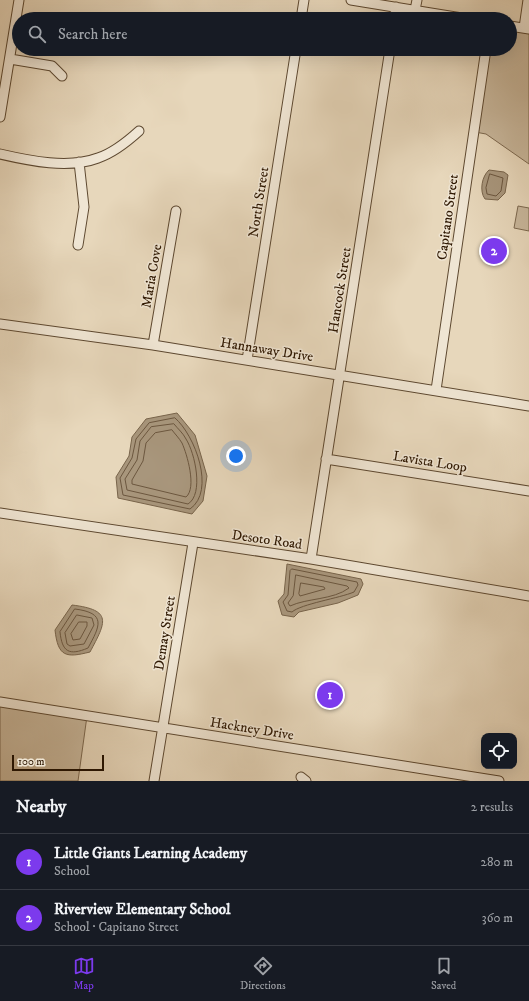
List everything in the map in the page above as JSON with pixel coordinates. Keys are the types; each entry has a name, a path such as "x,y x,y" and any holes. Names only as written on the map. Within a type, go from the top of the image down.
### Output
{"street":[{"path":"17,12 19,0"},
{"path":"302,12 304,0"},
{"path":"351,0 427,12"},
{"path":"415,10 417,0"},
{"path":"517,27 527,29 528,0"},
{"path":"395,12 396,7"},
{"path":"0,117 12,46"},
{"name":"North Street","path":"247,360 295,56"},
{"name":"Hancock Street","path":"311,559 389,56"},
{"name":"Capitano Street","path":"436,390 485,56"},
{"path":"10,59 52,66 62,76"},
{"path":"0,154 54,162 79,162 99,158 127,142 139,130"},
{"path":"78,245 84,207 79,162"},
{"name":"Maria Cove","path":"153,345 176,210"},
{"name":"Hannaway Drive","path":"0,324 153,345 529,406"},
{"name":"Lavista Loop","path":"326,459 529,491"},
{"name":"Desoto Road","path":"0,513 193,543 311,559 529,596"},
{"name":"Demay Street","path":"154,781 193,543"},
{"name":"Hackney Drive","path":"0,702 499,781"}],"shaded area":[{"path":"517,31 529,33 529,164 486,134 475,132 488,56 517,56"},
{"path":"518,206 529,208 529,231 514,228"},
{"path":"0,705 87,716 78,781 0,781"}],"water":[{"path":"489,170 504,172 508,175 505,193 498,200 485,199 483,196 482,184"},
{"path":"177,413 195,435 207,476 203,501 192,514 118,498 116,477 129,456 132,437 146,419"},
{"path":"287,564 361,579 363,584 358,595 338,603 299,612 294,617 282,615 278,601 284,594"},
{"path":"72,605 94,610 100,614 102,619 100,633 90,652 69,655 58,646 55,630"}],"place":[{"name":"Riverview Elementary School","path":"494,251"},
{"name":"Little Giants Learning Academy","path":"330,695"}]}
